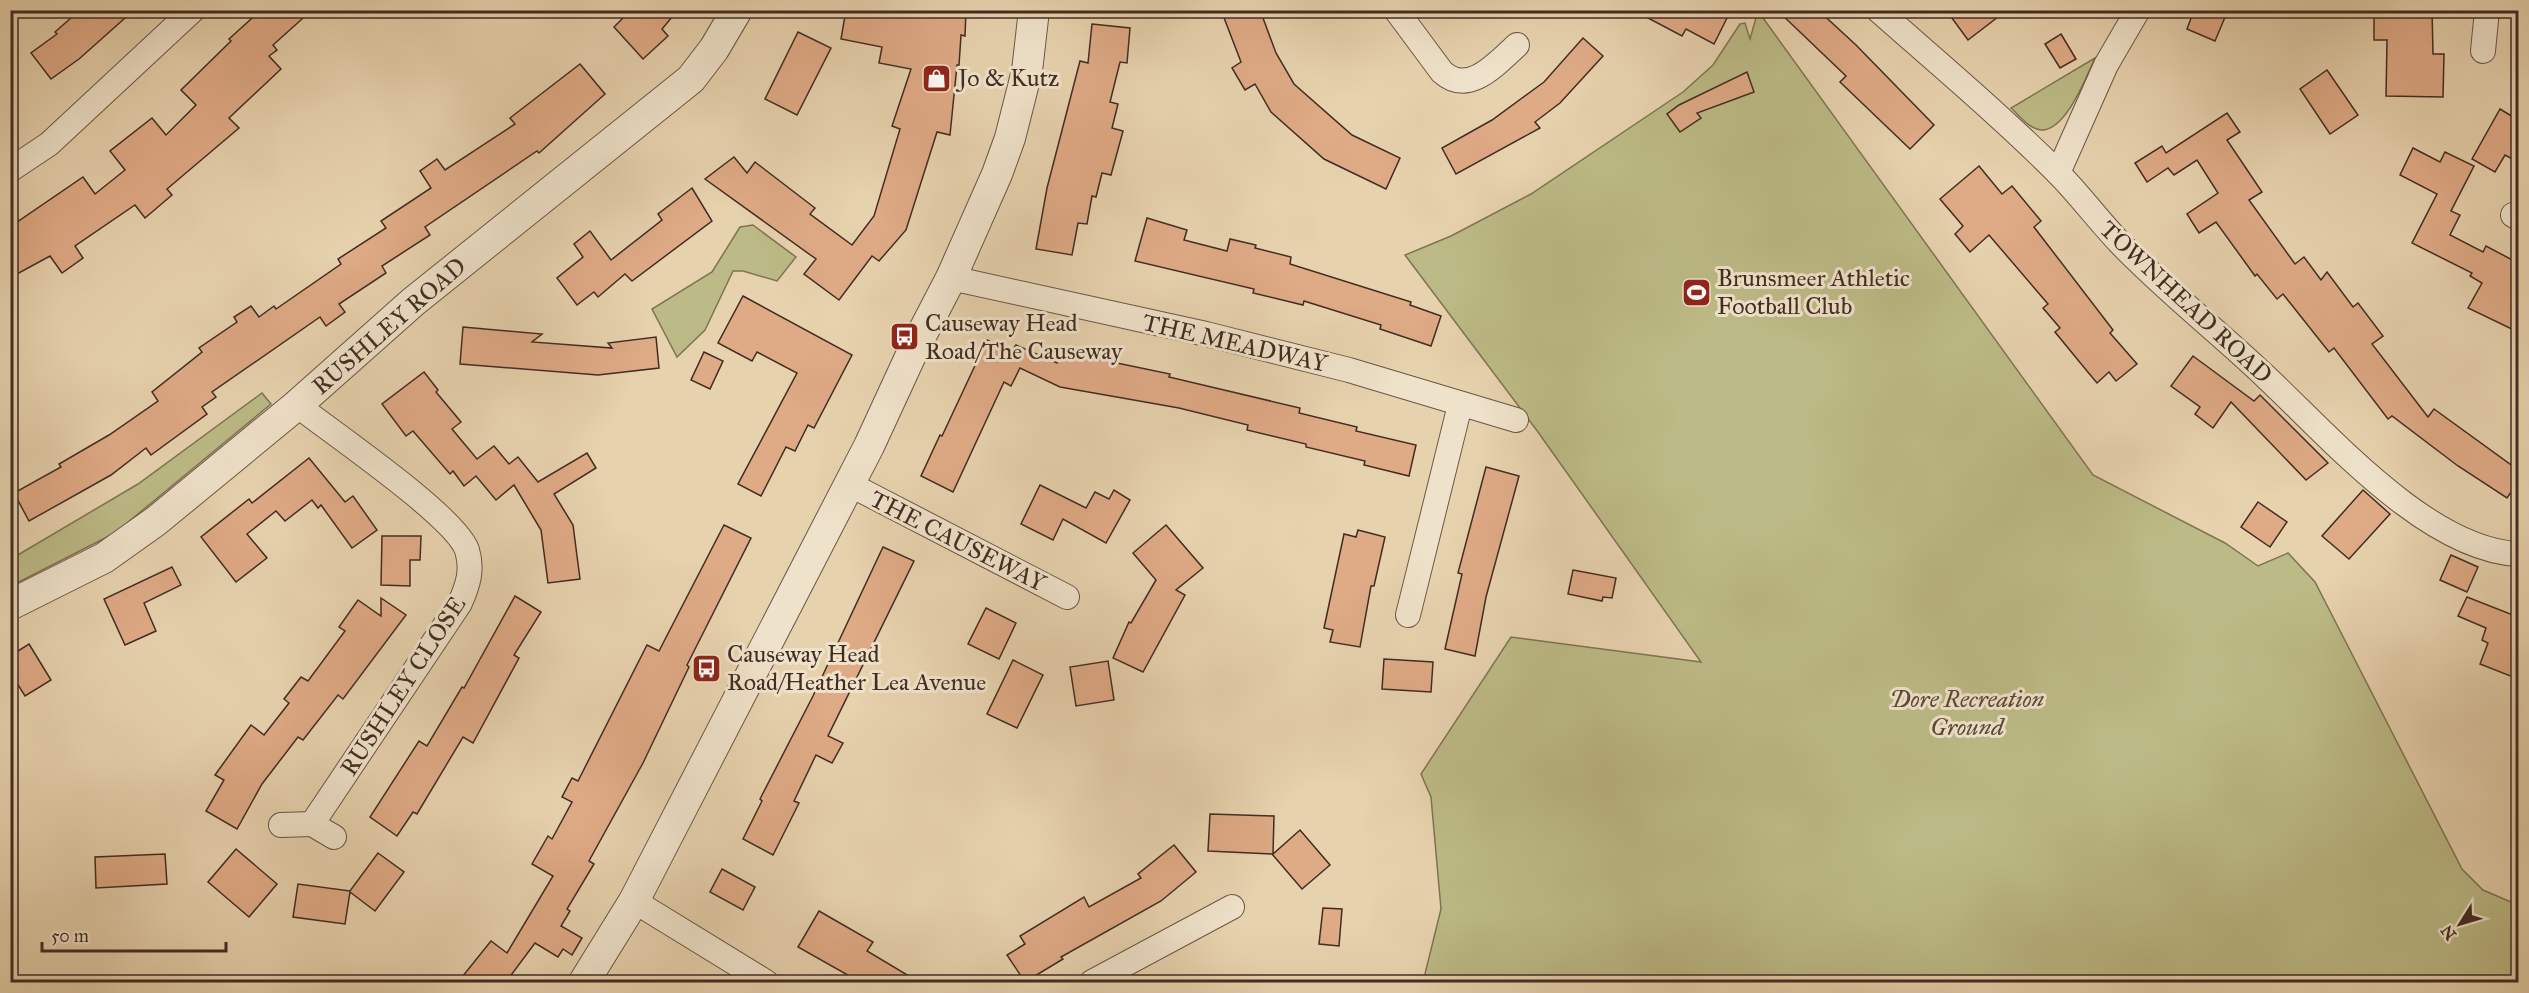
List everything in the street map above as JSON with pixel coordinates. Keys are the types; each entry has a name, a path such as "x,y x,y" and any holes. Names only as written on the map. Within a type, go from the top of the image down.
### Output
{"street":[{"path":"10,170 49,144 193,10"},
{"name":"RUSHLEY ROAD","path":"10,605 104,558 156,521 297,405 413,302 691,79 714,50 737,10"},
{"path":"584,982 634,901 849,484 951,278 1010,138 1027,71 1034,10"},
{"path":"1396,10 1442,72 1451,80 1464,82 1477,78 1517,45"},
{"name":"TOWNHEAD ROAD","path":"1878,10 2058,173 2153,275 2347,454 2396,496 2427,520 2455,537 2482,548 2518,554"},
{"path":"2058,173 2106,65 2138,10"},
{"path":"2483,51 2487,10"},
{"name":"THE MEADWAY","path":"951,278 1217,337 1349,370 1516,420"},
{"name":"RUSHLEY CLOSE","path":"297,405 430,508 459,536 470,567 469,584 460,603 312,824"},
{"path":"1408,615 1460,405"},
{"name":"THE CAUSEWAY","path":"849,484 1067,597"},
{"path":"281,825 312,824 334,837"},
{"path":"634,901 766,982"},
{"path":"1092,982 1232,907"}],"green space":[{"name":"Dore Recreation Ground","path":"1758,11 2093,475 2225,543 2258,566 2288,553 2315,582 2462,869 2483,890 2518,905 2518,982 1423,982 1441,909 1431,797 1421,774 1511,637 1701,662 1538,432 1405,255 1451,236 1531,194 1683,92 1713,65 1740,24 1745,23 1750,39"},
{"path":"2095,58 2067,113 2050,128 2041,130 2032,127 2011,108"},
{"path":"753,225 796,257 777,281 743,271 733,271 705,330 677,357 652,309 712,272 740,227"},
{"path":"262,393 271,404 115,533 11,586 11,559 138,484"}],"building":[{"path":"80,10 134,10 79,59 51,79 31,53 57,34 55,32"},
{"path":"261,10 312,10 273,45 277,50 269,56 281,69 229,118 239,128 167,189 172,195 145,218 135,205 75,246 83,258 62,273 50,256 17,274 10,263 10,227 83,177 95,194 125,170 110,151 152,118 166,135 196,105 181,90 231,41 229,39"},
{"path":"631,10 678,10 662,29 668,36 643,59 614,27"},
{"path":"846,10 966,10 965,36 961,35 950,135 937,132 906,230 879,261 872,256 839,300 804,274 816,259 705,179 734,157 747,173 755,162 815,208 810,214 852,245 874,216 900,129 892,126 911,69 879,63 882,47 841,39"},
{"path":"1221,10 1260,10 1276,53 1294,84 1352,135 1400,158 1386,189 1324,159 1271,112 1255,84 1245,90 1232,68 1241,62"},
{"path":"1633,10 1731,10 1714,44 1686,29 1682,36"},
{"path":"1777,10 1818,10 1856,45 1934,125 1910,149 1840,82 1846,76"},
{"path":"1946,10 2007,10 1968,40"},
{"path":"2194,10 2228,10 2215,41 2187,29"},
{"path":"2404,10 2432,10 2433,54 2444,54 2443,97 2386,96 2387,40 2374,40 2374,15 2404,15"},
{"path":"1092,24 1130,28 1127,63 1120,62 1110,102 1118,104 1112,128 1123,131 1111,175 1102,173 1096,197 1092,196 1087,224 1078,223 1072,255 1036,249 1047,188 1080,61 1088,63"},
{"path":"798,32 831,48 797,115 765,99"},
{"path":"2061,34 2076,59 2060,68 2045,44"},
{"path":"1583,38 1603,56 1560,103 1535,122 1540,128 1456,174 1442,148 1492,120 1544,82"},
{"path":"580,64 605,94 539,153 537,151 425,227 430,235 382,266 386,273 339,304 345,312 326,326 320,317 212,392 216,397 202,407 207,414 151,455 146,448 111,475 29,521 14,493 61,467 59,464 109,435 158,401 152,392 202,352 199,348 237,322 234,317 251,306 259,317 274,306 276,309 341,264 338,259 386,228 381,221 431,188 420,171 437,159 445,170 515,124 510,118"},
{"path":"2327,70 2358,115 2330,134 2300,89"},
{"path":"1747,72 1754,92 1697,113 1701,118 1680,132 1667,114 1679,105"},
{"path":"2500,109 2518,120 2518,162 2505,155 2495,172 2472,159"},
{"path":"2227,113 2240,132 2227,140 2262,192 2249,200 2295,264 2304,257 2321,280 2327,272 2353,307 2358,303 2383,336 2372,344 2428,417 2434,409 2518,470 2518,482 2507,498 2458,466 2392,416 2388,419 2334,348 2329,352 2283,294 2277,299 2257,274 2255,276 2216,222 2199,233 2187,214 2218,193 2197,160 2174,175 2168,168 2147,182 2135,163 2162,146 2166,153"},
{"path":"2413,148 2440,162 2445,152 2474,166 2451,211 2460,215 2450,235 2483,252 2486,246 2518,263 2518,332 2468,308 2482,283 2470,276 2472,273 2412,243 2437,194 2400,175"},
{"path":"1979,166 2002,194 2012,186 2041,221 2034,227 2113,330 2110,333 2137,364 2116,381 2109,372 2097,383 2055,332 2060,328 2043,308 2048,304 1989,235 1970,252 1955,234 1963,226 1940,199"},
{"path":"692,188 712,221 632,281 625,274 598,297 594,292 577,305 557,278 583,257 574,244 590,231 611,260 662,220 658,214"},
{"path":"1147,218 1187,230 1184,240 1227,251 1230,239 1256,245 1255,248 1291,257 1290,264 1411,302 1410,305 1441,316 1431,346 1380,329 1381,325 1304,301 1303,305 1253,293 1254,289 1135,261"},
{"path":"743,296 852,355 814,428 808,425 795,451 786,447 761,496 738,484 797,373 757,352 752,361 718,343"},
{"path":"463,327 542,334 532,342 612,348 608,343 656,337 659,368 598,375 460,364"},
{"path":"987,340 1011,352 1016,345 1057,363 1059,351 1170,374 1169,377 1300,408 1299,413 1357,427 1356,431 1416,445 1409,476 1364,465 1365,461 1306,447 1306,444 1247,430 1248,425 1179,408 1060,387 1020,368 1011,386 1004,382 953,492 921,476"},
{"path":"704,352 723,361 710,389 691,380"},
{"path":"2193,356 2254,401 2260,395 2328,463 2306,480 2231,402 2213,428 2195,414 2200,407 2171,386"},
{"path":"424,372 438,390 436,392 461,422 452,429 477,459 494,446 509,464 518,457 538,482 587,453 596,468 554,494 573,525 580,579 548,583 541,530 514,485 496,500 476,476 464,486 453,471 450,474 413,431 406,436 382,404"},
{"path":"309,458 345,502 353,496 377,530 352,548 321,505 318,508 312,500 285,521 276,511 247,534 267,558 236,582 201,537 249,499 252,503"},
{"path":"1486,467 1519,476 1486,597 1475,656 1445,649 1462,574 1458,573"},
{"path":"1040,485 1086,508 1095,492 1109,499 1114,490 1130,500 1106,543 1063,519 1053,540 1021,524"},
{"path":"2363,490 2390,514 2349,559 2322,536"},
{"path":"2258,502 2287,522 2270,547 2241,527"},
{"path":"724,525 751,538 687,665 689,667 643,763 589,861 594,864 567,909 570,911 561,926 582,938 572,955 563,949 558,957 535,943 506,982 458,982 491,941 507,953 553,876 532,864 548,836 552,839 572,802 562,797 572,778 578,781 647,645 659,651"},
{"path":"1166,525 1203,568 1176,590 1185,595 1143,672 1113,658 1129,622 1131,623 1156,580 1133,553"},
{"path":"1358,530 1385,537 1374,586 1371,586 1360,647 1330,642 1333,630 1324,628 1344,534 1356,537"},
{"path":"382,536 421,536 420,560 410,560 410,586 381,585"},
{"path":"883,547 914,561 828,736 843,743 832,763 816,755 794,801 799,803 773,855 743,839 762,801 760,799 813,696"},
{"path":"2451,555 2478,567 2467,592 2440,580"},
{"path":"172,567 181,585 144,603 156,631 125,645 104,599"},
{"path":"1573,570 1616,578 1612,598 1603,597 1602,601 1568,594"},
{"path":"515,596 541,612 514,655 519,658 473,743 463,737 417,814 413,812 397,836 370,817 419,741 427,746 462,687 464,688"},
{"path":"2467,597 2518,617 2518,679 2480,664 2488,643 2482,640 2486,628 2458,616"},
{"path":"381,598 406,615 343,699 338,695 303,740 298,737 262,784 237,829 206,811 224,780 215,775 251,725 264,735 289,703 284,699 301,677 308,681 345,631 339,627 358,600 381,616"},
{"path":"986,608 1016,623 999,659 968,644"},
{"path":"29,644 51,680 25,696 10,672 10,656"},
{"path":"1384,659 1433,662 1431,692 1382,689"},
{"path":"1013,660 1043,675 1017,728 987,714"},
{"path":"1108,661 1114,700 1076,706 1070,667"},
{"path":"1210,814 1274,816 1273,854 1300,830 1330,865 1302,889 1272,854 1208,851"},
{"path":"1174,845 1196,872 1161,901 1061,957 1063,959 1025,982 1007,955 1025,944 1020,936 1084,897 1089,907 1141,878 1138,874"},
{"path":"236,849 277,884 249,917 208,882"},
{"path":"378,853 404,872 375,911 350,892 345,924 293,917 298,884 350,891"},
{"path":"165,854 167,884 96,888 95,857"},
{"path":"722,869 755,887 743,910 710,892"},
{"path":"1323,908 1342,909 1339,946 1319,944"},
{"path":"819,911 873,942 867,951 919,982 860,982 798,947"}],"place":[{"name":"Jo & Kutz","path":"937,78"},
{"name":"Brunsmeer Athletic Football Club","path":"1696,292"},
{"name":"Causeway Head Road/The Causeway","path":"904,337"},
{"name":"Causeway Head Road/Heather Lea Avenue","path":"706,668"}]}
